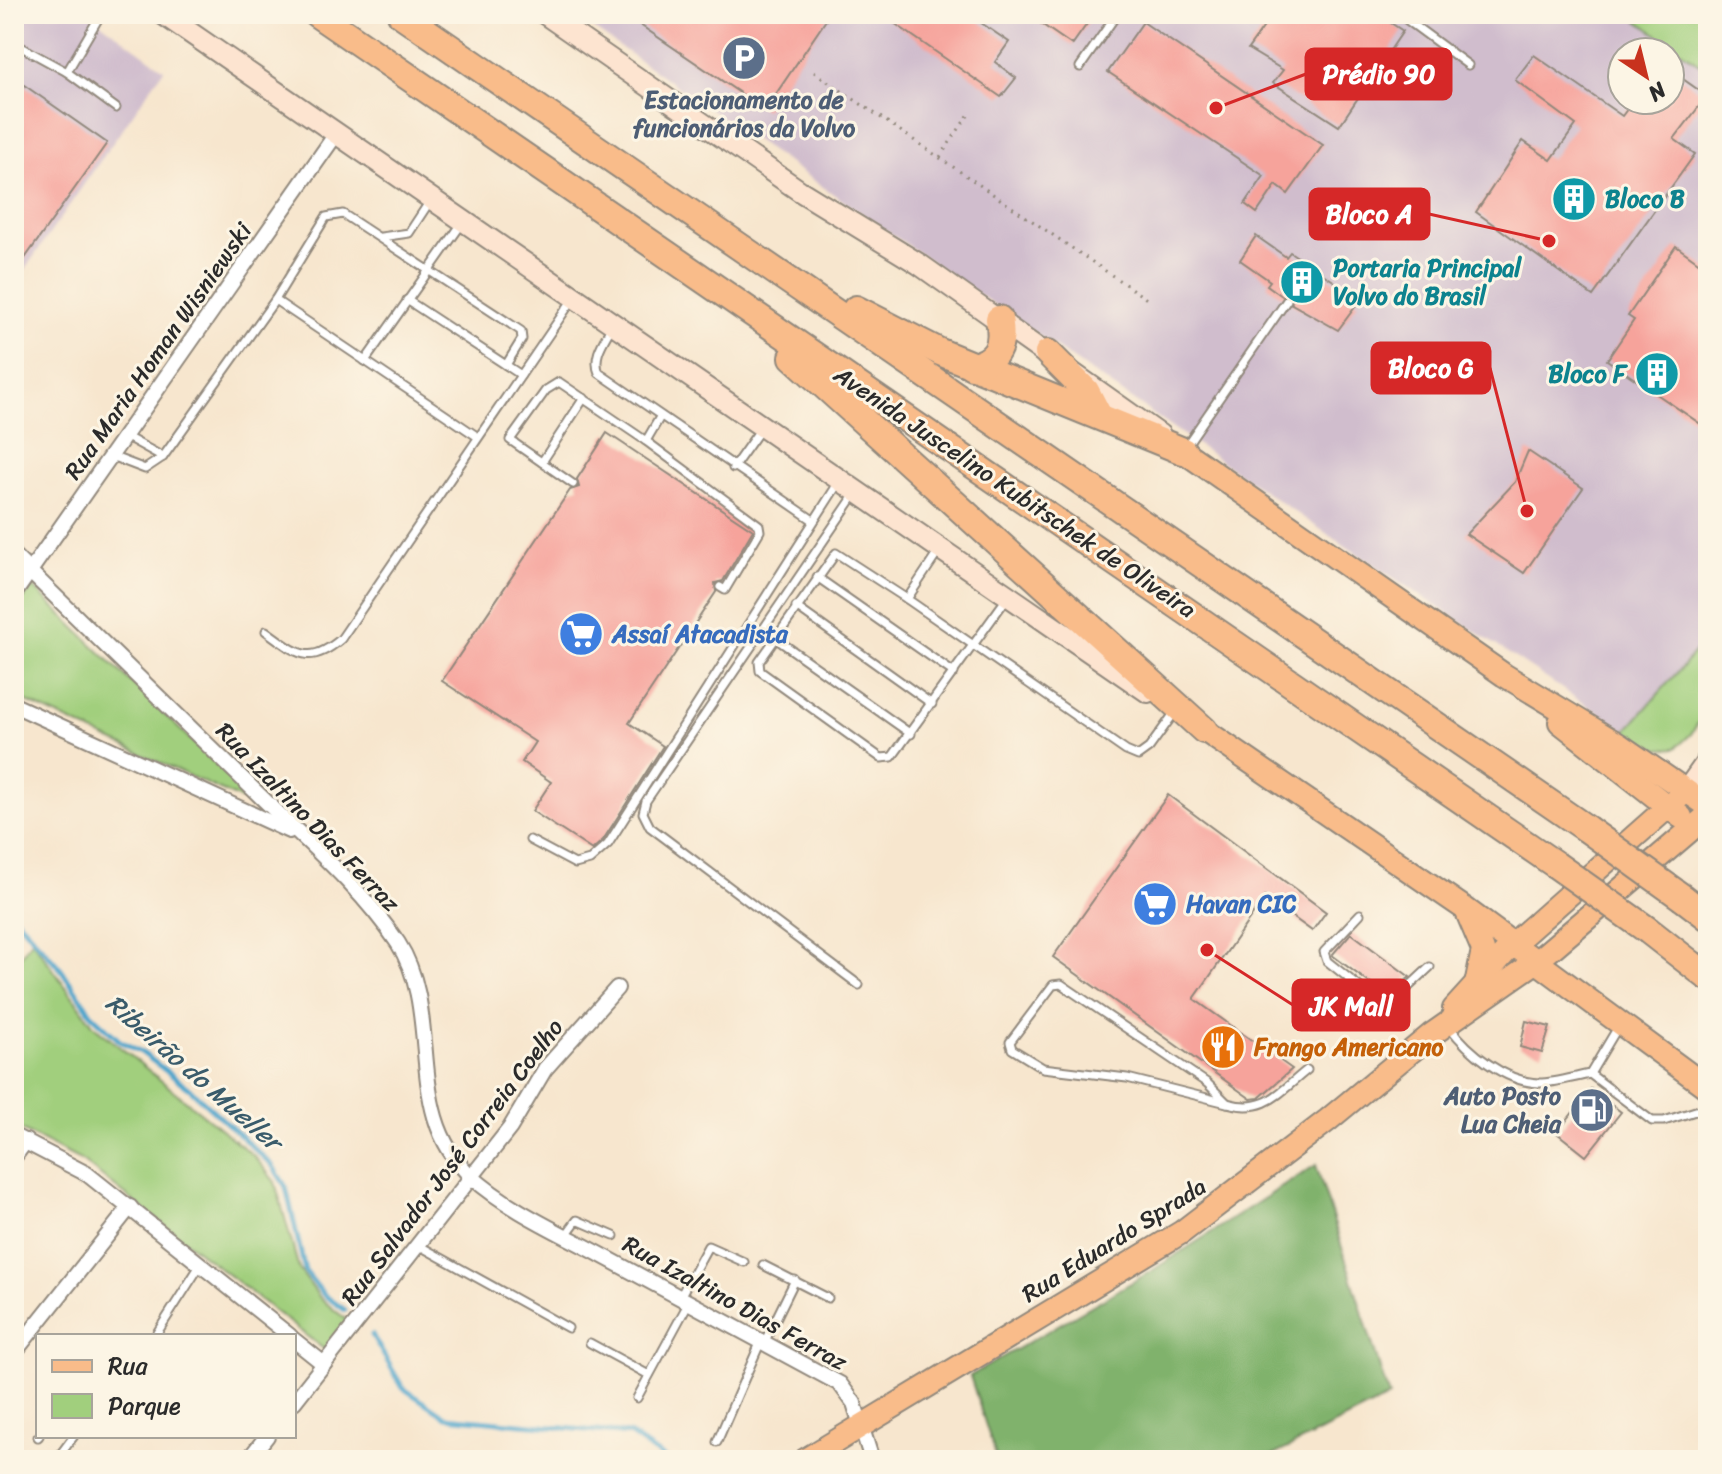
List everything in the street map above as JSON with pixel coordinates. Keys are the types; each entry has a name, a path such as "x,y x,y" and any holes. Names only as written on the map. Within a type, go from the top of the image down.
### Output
{"highway":[{"name":"Avenida Juscelino Kubitschek de Oliveira","path":"317,14 1556,865 1708,977"},
{"name":"Avenida Juscelino Kubitschek de Oliveira","path":"401,14 1587,829 1708,917"},
{"path":"468,59 848,304 912,339 972,366 1183,451"},
{"path":"719,289 1204,730"},
{"path":"972,366 986,363 995,356 1001,345 999,319"},
{"path":"1048,353 1086,391 1099,416"}],"main road":[{"path":"163,14 1464,908 1708,1088"},
{"path":"545,14 800,191 919,264 999,319 1504,675 1621,746 1708,806"},
{"path":"1504,675 1670,809 1704,826"},
{"name":"Rua Eduardo Sprada","path":"1439,1030 1513,944 1670,809 1708,760"},
{"name":"Rua Eduardo Sprada","path":"805,1460 1182,1232 1270,1167 1439,1030 1537,961 1704,826"},
{"path":"1464,908 1483,950 1476,985"}],"street":[{"name":"Rua Maria Homan Wisniewski","path":"14,594 336,134"},
{"name":"Rua Izaltino Dias Ferraz","path":"14,556 301,836 367,906 406,957 417,984 425,1073 435,1118 455,1159 472,1177 566,1235 840,1384 849,1392 872,1460"},
{"path":"14,705 301,836"},
{"name":"Rua Salvador José Correia Coelho","path":"296,1399 510,1128 545,1069 617,988"},
{"path":"14,1157 20,1139 87,1174 287,1334"},
{"path":"14,1353 130,1207"},
{"path":"296,1341 324,1364"},
{"path":"253,1458 266,1438"}],"lane":[{"path":"67,72 101,14"},
{"path":"1080,67 1117,14"},
{"path":"1399,14 1468,65"},
{"path":"14,43 67,72 116,108"},
{"path":"379,237 409,233 431,199"},
{"path":"111,456 145,469 163,457 275,300 326,217 335,213 343,214 521,331 522,339 506,365"},
{"path":"365,361 464,221"},
{"path":"266,631 300,655 322,655 341,639 574,297"},
{"path":"275,300 478,437"},
{"path":"407,300 521,375"},
{"path":"1183,451 1287,300"},
{"path":"613,324 599,350 596,364 599,373 733,468 813,520"},
{"path":"573,484 510,440 551,386 559,382 646,441 759,525 760,531 722,588"},
{"path":"542,462 584,398"},
{"path":"646,441 660,417"},
{"path":"733,468 762,427"},
{"path":"125,436 163,457"},
{"path":"530,840 575,864 590,860 608,844 813,520 849,486"},
{"path":"849,486 646,801 643,813 650,827 859,985"},
{"path":"907,599 940,549"},
{"path":"1008,596 974,644 911,734 892,757 881,758 769,681 760,671 759,662 796,607 832,555 840,554 974,644 1126,751 1138,756 1149,748 1176,711"},
{"path":"817,577 954,673"},
{"path":"796,607 932,704"},
{"path":"775,638 911,734"},
{"path":"1360,914 1324,952 1327,961 1386,1008 1430,967"},
{"path":"1227,1103 1207,1083 1061,984 1053,985 1010,1042 1012,1049 1043,1068 1127,1078 1227,1103 1256,1108 1268,1103 1307,1070"},
{"path":"1590,1074 1621,1023"},
{"path":"1439,1030 1459,1040 1504,1073 1538,1083 1590,1074 1652,1121 1664,1121 1708,1107"},
{"path":"566,1235 577,1220 614,1236"},
{"path":"418,1245 568,1328"},
{"path":"637,1398 708,1246 744,1262"},
{"path":"156,1334 201,1264"},
{"path":"763,1265 828,1298"},
{"path":"717,1442 795,1280"},
{"path":"590,1343 649,1375"},
{"path":"56,1460 72,1438"}],"path":[{"path":"814,72 1151,302"},
{"path":"940,158 969,114"}],"shaded area":[{"path":"14,14 89,14 164,69 14,285"},
{"path":"572,14 1628,14 1659,36 1606,36 1606,116 1686,116 1686,55 1708,70 1708,637 1626,731 1317,527"}],"green space":[{"path":"1628,14 1708,14 1708,70 1686,55 1686,36 1659,36"},
{"path":"33,587 262,809 14,696 14,611"},
{"path":"1708,637 1708,707 1691,734 1676,748 1658,749 1626,731"},
{"path":"32,940 94,1026 254,1156 275,1182 299,1269 321,1299 348,1321 325,1350 82,1161 14,1126 14,965"},
{"path":"1316,1165 1389,1397 1264,1460 997,1460 970,1376 1153,1270"}],"building":[{"name":"Estacionamento de funcionários da Volvo","path":"624,14 830,14 765,110"},
{"path":"881,14 968,14 1009,42 995,62 1016,78 1001,97"},
{"path":"1027,14 1094,14 1072,45"},
{"path":"1273,14 1377,14 1403,31 1339,126 1273,83 1283,70 1248,49"},
{"path":"1143,22 1323,145 1288,194 1276,185 1257,213 1245,204 1264,176 1108,72"},
{"path":"1534,55 1606,105 1606,116 1686,116 1686,81 1707,96 1674,139 1695,154 1593,296 1476,212 1523,141 1551,160 1576,125 1515,80"},
{"path":"14,78 107,143 23,261 14,261"},
{"name":"Portaria Principal Volvo do Brasil","path":"1256,236 1286,257 1290,252 1338,284 1336,288 1358,303 1338,330 1292,304 1290,294 1282,296 1267,285 1270,281 1240,260"},
{"path":"1676,246 1708,269 1708,429 1607,360 1634,320 1628,316"},
{"name":"Assaí Atacadista","path":"607,433 753,530 723,581 715,583 716,592 629,723 663,746 603,840 592,850 532,811 551,782 522,762 535,742 442,681 570,490 579,487 577,479"},
{"path":"1528,451 1583,488 1524,573 1466,534 1515,482"},
{"path":"1168,795 1326,912 1312,931 1265,897 1194,999 1292,1069 1259,1098 1251,1099 1053,957"},
{"path":"1351,933 1410,977 1387,996 1332,955"},
{"path":"1526,1021 1550,1027 1542,1053 1520,1047"},
{"path":"1591,1089 1621,1112 1586,1156 1557,1133"}],"waterway":[{"name":"Ribeirão do Mueller","path":"14,916 60,968 93,1016 120,1041 141,1052 190,1089 273,1166 286,1187 305,1271 324,1295 345,1310"},
{"name":"Ribeirão do Mueller","path":"372,1335 403,1388 446,1417 629,1434 667,1460"}],"place":[{"name":"Estacionamento de funcionários da Volvo","path":"744,58"},
{"name":"Prédio 90","path":"1216,108"},
{"name":"Bloco B","path":"1574,199"},
{"name":"Bloco A","path":"1549,241"},
{"name":"Portaria Principal Volvo do Brasil","path":"1302,282"},
{"name":"Bloco F","path":"1657,374"},
{"name":"Bloco G","path":"1527,511"},
{"name":"Assaí Atacadista","path":"581,634"},
{"name":"Havan CIC","path":"1155,904"},
{"name":"JK Mall","path":"1207,950"},
{"name":"Frango Americano","path":"1223,1047"},
{"name":"Auto Posto Lua Cheia","path":"1592,1110"}]}
